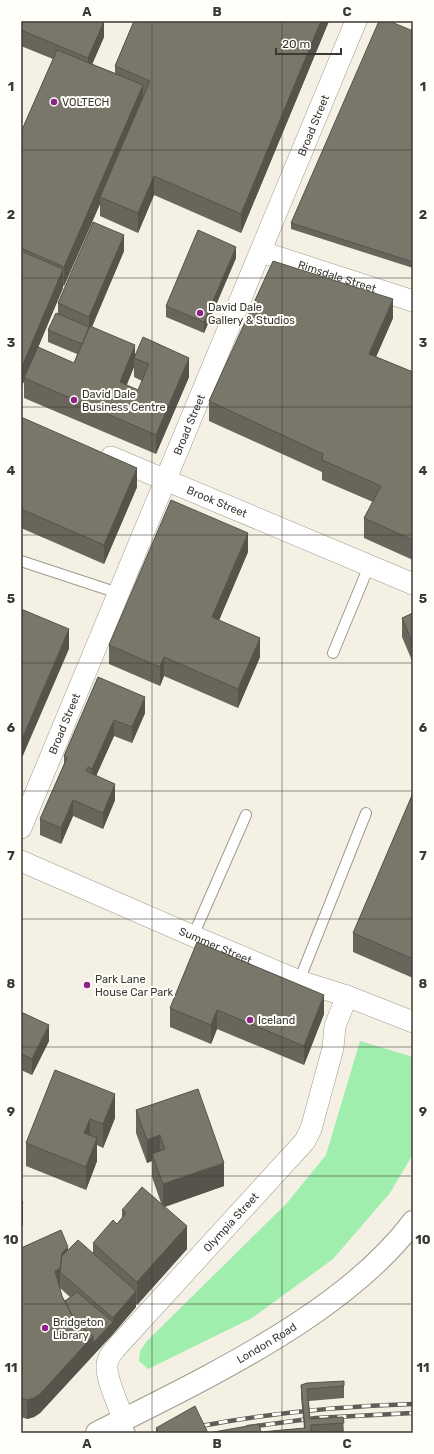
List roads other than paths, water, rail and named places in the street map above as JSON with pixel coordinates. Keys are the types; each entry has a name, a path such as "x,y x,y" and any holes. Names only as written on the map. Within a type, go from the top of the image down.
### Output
{"main road":[{"name":"London Road","path":"97,1433 127,1426 176,1395 272,1341 316,1312 342,1293 369,1270 402,1238 413,1222"}],"street":[{"name":"Broad Street","path":"21,828 165,480 262,252 356,21"},
{"name":"Rimsdale Street","path":"262,252 413,301"},
{"name":"Brook Street","path":"93,450 413,584"},
{"name":"Summer Street","path":"21,861 299,981 347,996 413,1022"},
{"name":"Olympia Street","path":"127,1426 109,1376 107,1366 109,1358 115,1349 305,1141 311,1129 331,1056 335,1026 347,996"}],"lane":[{"path":"21,561 118,593"},
{"path":"333,653 369,566"},
{"path":"299,981 366,813"},
{"path":"193,936 246,814"}],"railway":[{"path":"201,1426 254,1417 307,1411 360,1406 413,1404"},
{"path":"248,1427 316,1418 413,1413"}],"place":[{"name":"VOLTECH","path":"54,102"},
{"name":"David Dale Gallery & Studios","path":"200,313"},
{"name":"David Dale Business Centre","path":"74,400"},
{"name":"Park Lane House Car Park","path":"87,985"},
{"name":"Iceland","path":"250,1020"},
{"name":"Bridgeton Library","path":"45,1328"}]}
